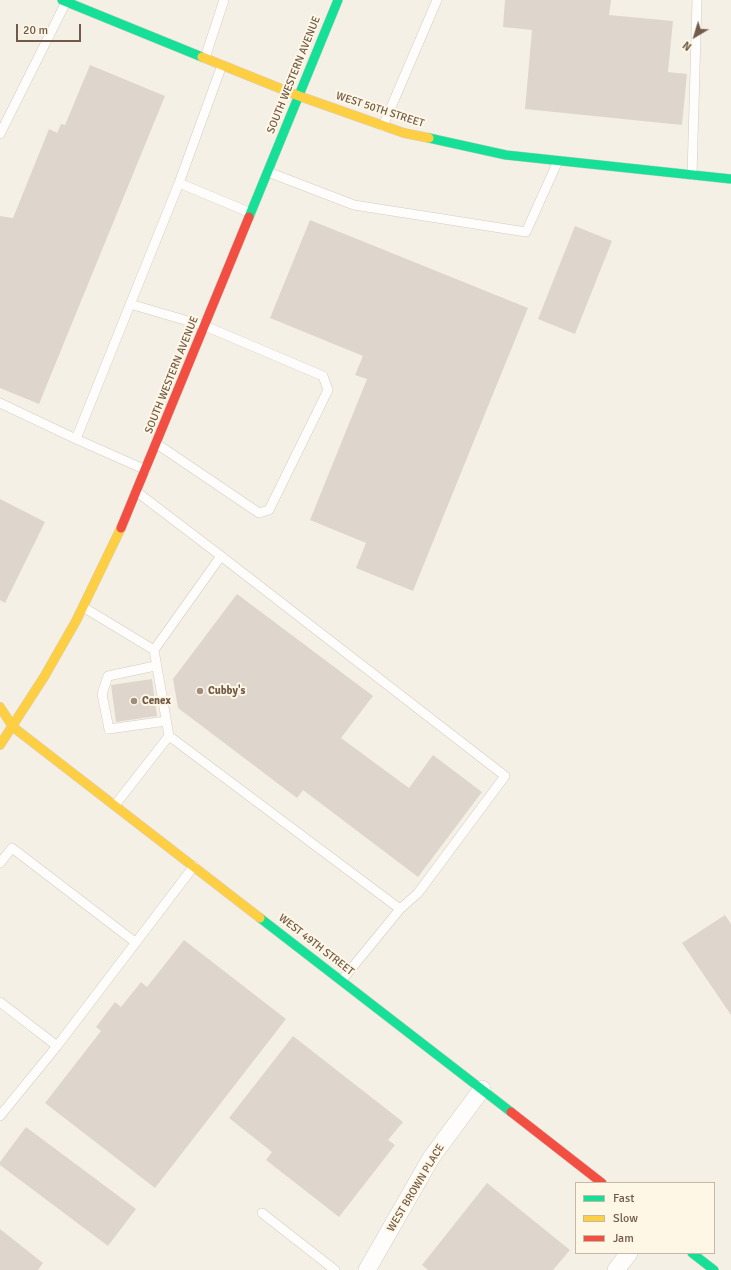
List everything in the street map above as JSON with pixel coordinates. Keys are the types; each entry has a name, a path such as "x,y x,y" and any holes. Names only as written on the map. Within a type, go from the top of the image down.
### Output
{"main road":[{"name":"SOUTH WESTERN AVENUE","path":"0,745 44,677 103,568 157,444 338,0"},
{"name":"WEST 50TH STREET","path":"64,1 299,96 404,133 506,155 731,180"},
{"name":"WEST 49TH STREET","path":"0,707 13,727 342,980 601,1182"},
{"name":"WEST 49TH STREET","path":"0,723 13,727"},
{"path":"693,1254 714,1270"}],"street":[{"name":"WEST BROWN PLACE","path":"368,1270 431,1158 482,1089"},
{"path":"616,1270 628,1254"}],"lane":[{"path":"205,58 224,0"},
{"path":"383,126 437,0"},
{"path":"692,175 697,0"},
{"path":"0,134 64,1"},
{"path":"76,439 179,183 222,65"},
{"path":"268,172 354,204 526,232 558,161"},
{"path":"179,183 251,213"},
{"path":"130,304 205,326 323,376 328,390 270,510 259,513 157,444"},
{"path":"0,403 146,470"},
{"path":"137,492 505,776 418,893 400,909 342,980"},
{"path":"221,556 154,650 155,666 169,736 400,909"},
{"path":"83,607 154,650"},
{"path":"155,666 108,676 102,694 109,729 133,723 166,721"},
{"path":"127,672 128,682"},
{"path":"115,805 169,736"},
{"path":"0,863 12,848 135,942"},
{"path":"0,1116 57,1046 194,866"},
{"path":"0,1002 57,1046"},
{"path":"262,1213 335,1270"}],"building":[{"path":"505,0 611,0 609,15 673,21 668,72 687,74 682,125 525,109 532,30 503,27"},
{"path":"90,65 165,96 39,404 0,388 0,216 13,218 49,129 57,133 61,124 65,125"},
{"path":"310,220 528,308 413,591 356,568 366,543 310,520 367,379 355,375 363,356 270,318"},
{"path":"575,226 612,241 575,334 538,319"},
{"path":"0,499 45,522 5,603 0,600"},
{"path":"237,594 373,696 341,738 409,788 433,755 482,792 418,877 303,790 297,798 178,708 173,679"},
{"name":"Cenex","path":"152,679 157,716 116,722 111,685"},
{"path":"725,915 731,924 731,1015 682,943"},
{"path":"184,940 286,1019 155,1188 45,1103 101,1031 96,1027 115,1002 121,1007 141,982 147,987"},
{"path":"293,1036 403,1122 388,1140 395,1145 339,1217 266,1160 272,1152 229,1118"},
{"path":"26,1127 136,1209 108,1246 0,1165 0,1162"},
{"path":"487,1183 570,1250 553,1270 428,1270 422,1265"},
{"path":"0,1229 43,1263 38,1270 0,1270"}],"traffic: fast":[{"path":"62,0 202,57"},
{"path":"249,217 338,0"},
{"path":"429,138 506,155 731,179"},
{"path":"260,918 511,1112"},
{"path":"693,1254 714,1270"}],"traffic: slow":[{"path":"202,57 299,96 404,133 429,138"},
{"path":"0,745 44,677 76,621 121,528"},
{"path":"0,707 13,727 260,918"}],"traffic: jam":[{"path":"121,528 249,217"},
{"path":"511,1112 601,1182"}],"place":[{"name":"Cubby's","path":"200,691"},
{"name":"Cenex","path":"134,701"}]}
